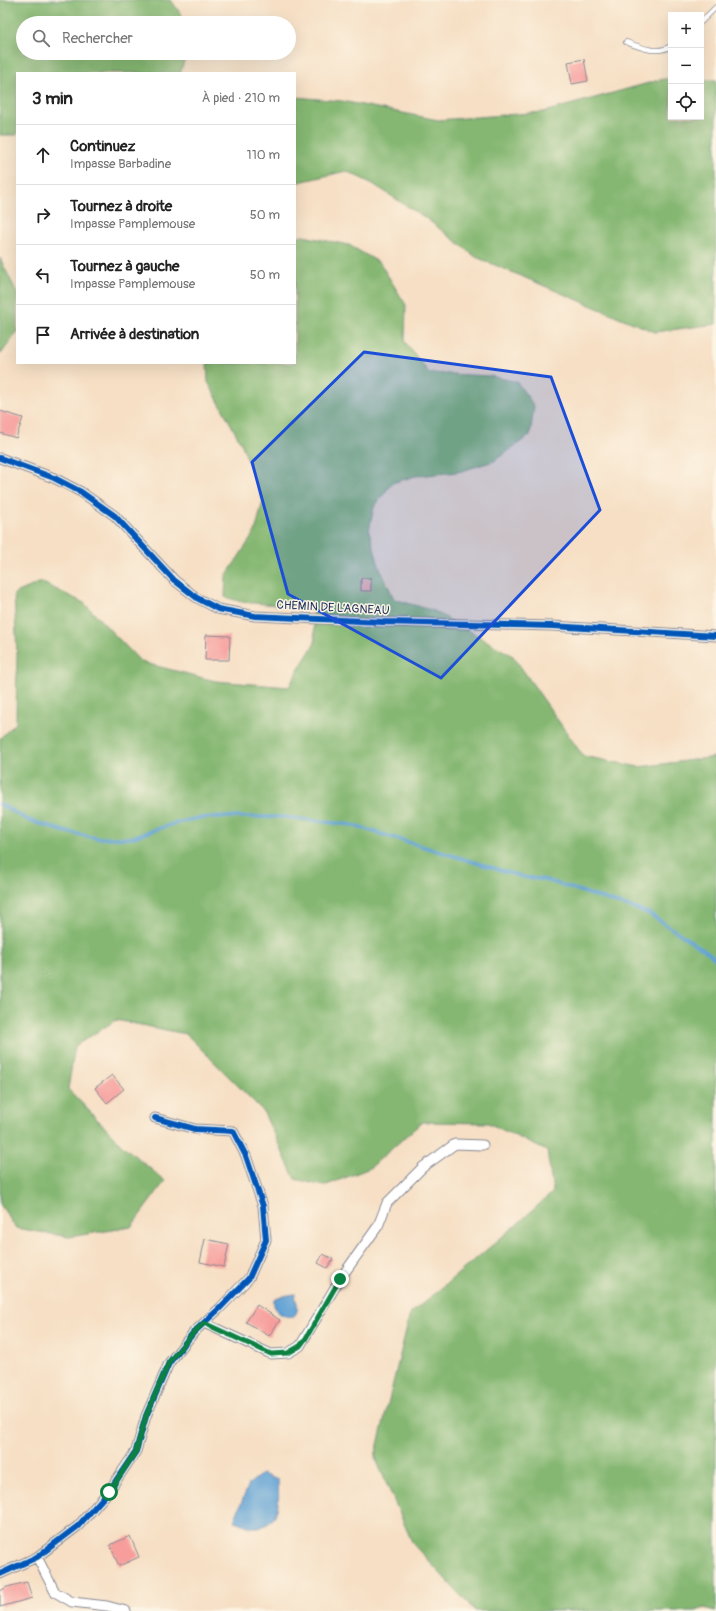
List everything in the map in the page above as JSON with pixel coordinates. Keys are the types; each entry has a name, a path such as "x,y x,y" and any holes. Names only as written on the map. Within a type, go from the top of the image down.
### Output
{"street":[{"name":"CHEMIN DE L’AGNEAU","path":"0,458 54,478 81,492 114,516 174,580 197,598 218,609 255,616 383,622 552,626 716,636"},
{"path":"0,1574 38,1557 78,1526 109,1492 136,1451 146,1416 169,1362 194,1332 249,1278 266,1240 263,1206 246,1156 233,1131 195,1129 155,1118"},
{"path":"204,1323 271,1354 288,1353 300,1346 340,1279 378,1226 387,1203 423,1168 455,1144 483,1145"},
{"path":"38,1557 55,1592 72,1602 107,1606 126,1611"}],"lane":[{"path":"704,19 716,7"},
{"path":"626,42 644,49 668,48"}],"highlighted area":[{"path":"364,352 551,377 600,510 441,678 288,594 252,462"}],"green space":[{"path":"0,0 171,0 182,16 16,16 16,60 185,60 180,72 16,72 16,135 0,135"},
{"path":"663,79 668,79 668,120 704,120 704,80 716,80 716,324 655,332 476,257 427,219 373,184 346,171 296,183 296,97 342,101 438,120 544,112"},
{"path":"303,236 349,245 380,263 406,305 405,342 429,373 490,376 517,382 534,406 530,435 494,461 458,472 415,476 392,483 374,507 369,531 379,566 394,599 434,611 513,656 583,756 639,767 716,757 716,1611 704,1608 696,1611 475,1611 413,1544 375,1457 410,1314 515,1226 553,1192 547,1151 488,1123 422,1122 370,1168 324,1186 295,1179 263,1111 186,1034 116,1020 75,1046 68,1089 122,1145 165,1181 131,1227 69,1237 16,1228 0,1204 0,738 16,723 17,653 14,594 41,582 84,603 141,662 215,681 289,687 315,643 313,608 242,602 225,597 226,576 255,532 263,501 242,445 208,382 207,364 296,364 296,237"},
{"path":"0,258 16,291 16,332 0,354"}],"water":[{"path":"295,1294 297,1307 295,1315 287,1316 280,1314 275,1308 274,1300 283,1296"},
{"path":"262,1474 278,1480 278,1503 277,1511 274,1517 270,1522 263,1526 255,1527 247,1526 234,1521 249,1484"}],"building":[{"path":"584,59 588,81 572,84 568,62"},
{"path":"0,411 23,418 16,438 0,433"},
{"path":"361,578 371,578 371,591 361,591"},
{"path":"206,635 230,636 229,660 205,660"},
{"path":"112,1075 124,1089 107,1103 95,1088"},
{"path":"205,1239 229,1244 224,1267 200,1262"},
{"path":"323,1254 333,1259 327,1268 318,1263"},
{"path":"257,1305 280,1320 269,1336 246,1322"},
{"path":"130,1536 139,1557 119,1566 110,1545"},
{"path":"27,1582 32,1598 0,1607 0,1591 7,1587"}],"waterway":[{"path":"0,804 28,820 63,831 96,838 130,838 173,824 198,818 284,817 352,825 523,877 546,880 648,913 709,953 716,960"}],"cycle path":[{"path":"0,458 54,478 81,492 115,516 174,580 197,598 218,609 255,616 383,622 552,626 716,636"},
{"path":"0,1574 37,1557 78,1526 109,1491 136,1451 146,1416 169,1363 194,1332 249,1278 266,1240 263,1206 246,1156 233,1131 195,1129 155,1118"}],"route":[{"path":"109,1492 136,1451 146,1416 169,1362 194,1332 204,1323 271,1354 288,1353 300,1346 306,1338 340,1279"}]}
